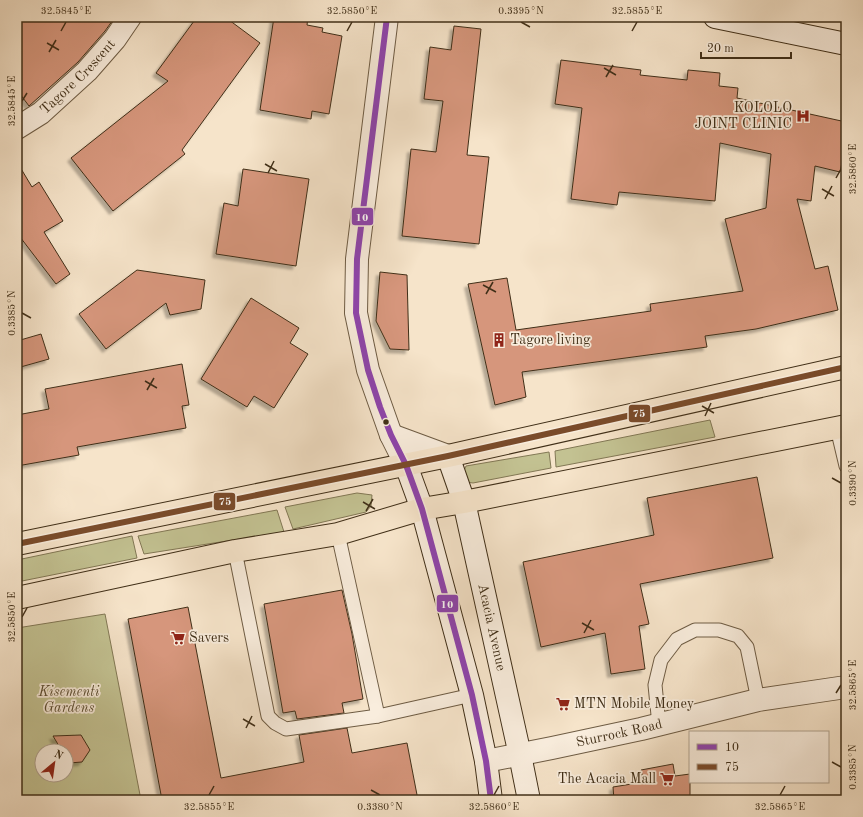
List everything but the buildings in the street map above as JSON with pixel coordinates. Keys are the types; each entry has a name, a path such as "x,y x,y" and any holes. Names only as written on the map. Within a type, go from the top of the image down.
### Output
{"main road":[{"path":"17,544 406,465 846,367"},
{"path":"17,598 235,552 338,534 422,509 842,427"}],"street":[{"name":"Tagore Crescent","path":"17,128 41,113 86,71 115,39 130,17"},
{"path":"387,17 357,259 356,313 368,370 380,407 406,465 422,509 472,695 486,761 492,800"},
{"path":"715,17 785,24 846,44"},
{"path":"392,435 448,456"},
{"name":"Acacia Avenue","path":"448,456 464,502 520,755 528,800"},
{"name":"Sturrock Road","path":"486,761 659,725 758,700 846,687"}],"lane":[{"path":"842,427 846,466"},
{"path":"338,534 378,716"},
{"path":"235,552 268,716 275,724 286,729 378,716 472,695"},
{"path":"659,725 655,685 660,660 676,639 695,630 719,630 738,636 747,647 758,700"}],"green space":[{"path":"710,420 715,437 556,467 555,451"},
{"path":"549,452 551,468 473,483 466,482 462,475 466,466"},
{"path":"357,493 372,495 371,506 366,512 293,529 285,507"},
{"path":"277,510 284,532 144,554 138,536"},
{"path":"132,536 137,558 17,582 17,560"},
{"name":"Kisementi Gardens","path":"105,614 141,800 17,800 17,628"}],"transit line":[{"name":"10","path":"387,17 357,259 356,313 368,370 380,407 391,435 406,465 422,509 472,695 486,761 491,800"},
{"name":"75","path":"17,544 448,456 846,367"}],"place":[{"name":"KOLOLO JOINT CLINIC","path":"803,116"},
{"name":"Tagore living","path":"499,340"},
{"name":"Savers","path":"178,638"},
{"name":"MTN Mobile Money","path":"563,704"},
{"name":"The Acacia Mall","path":"667,779"}]}
